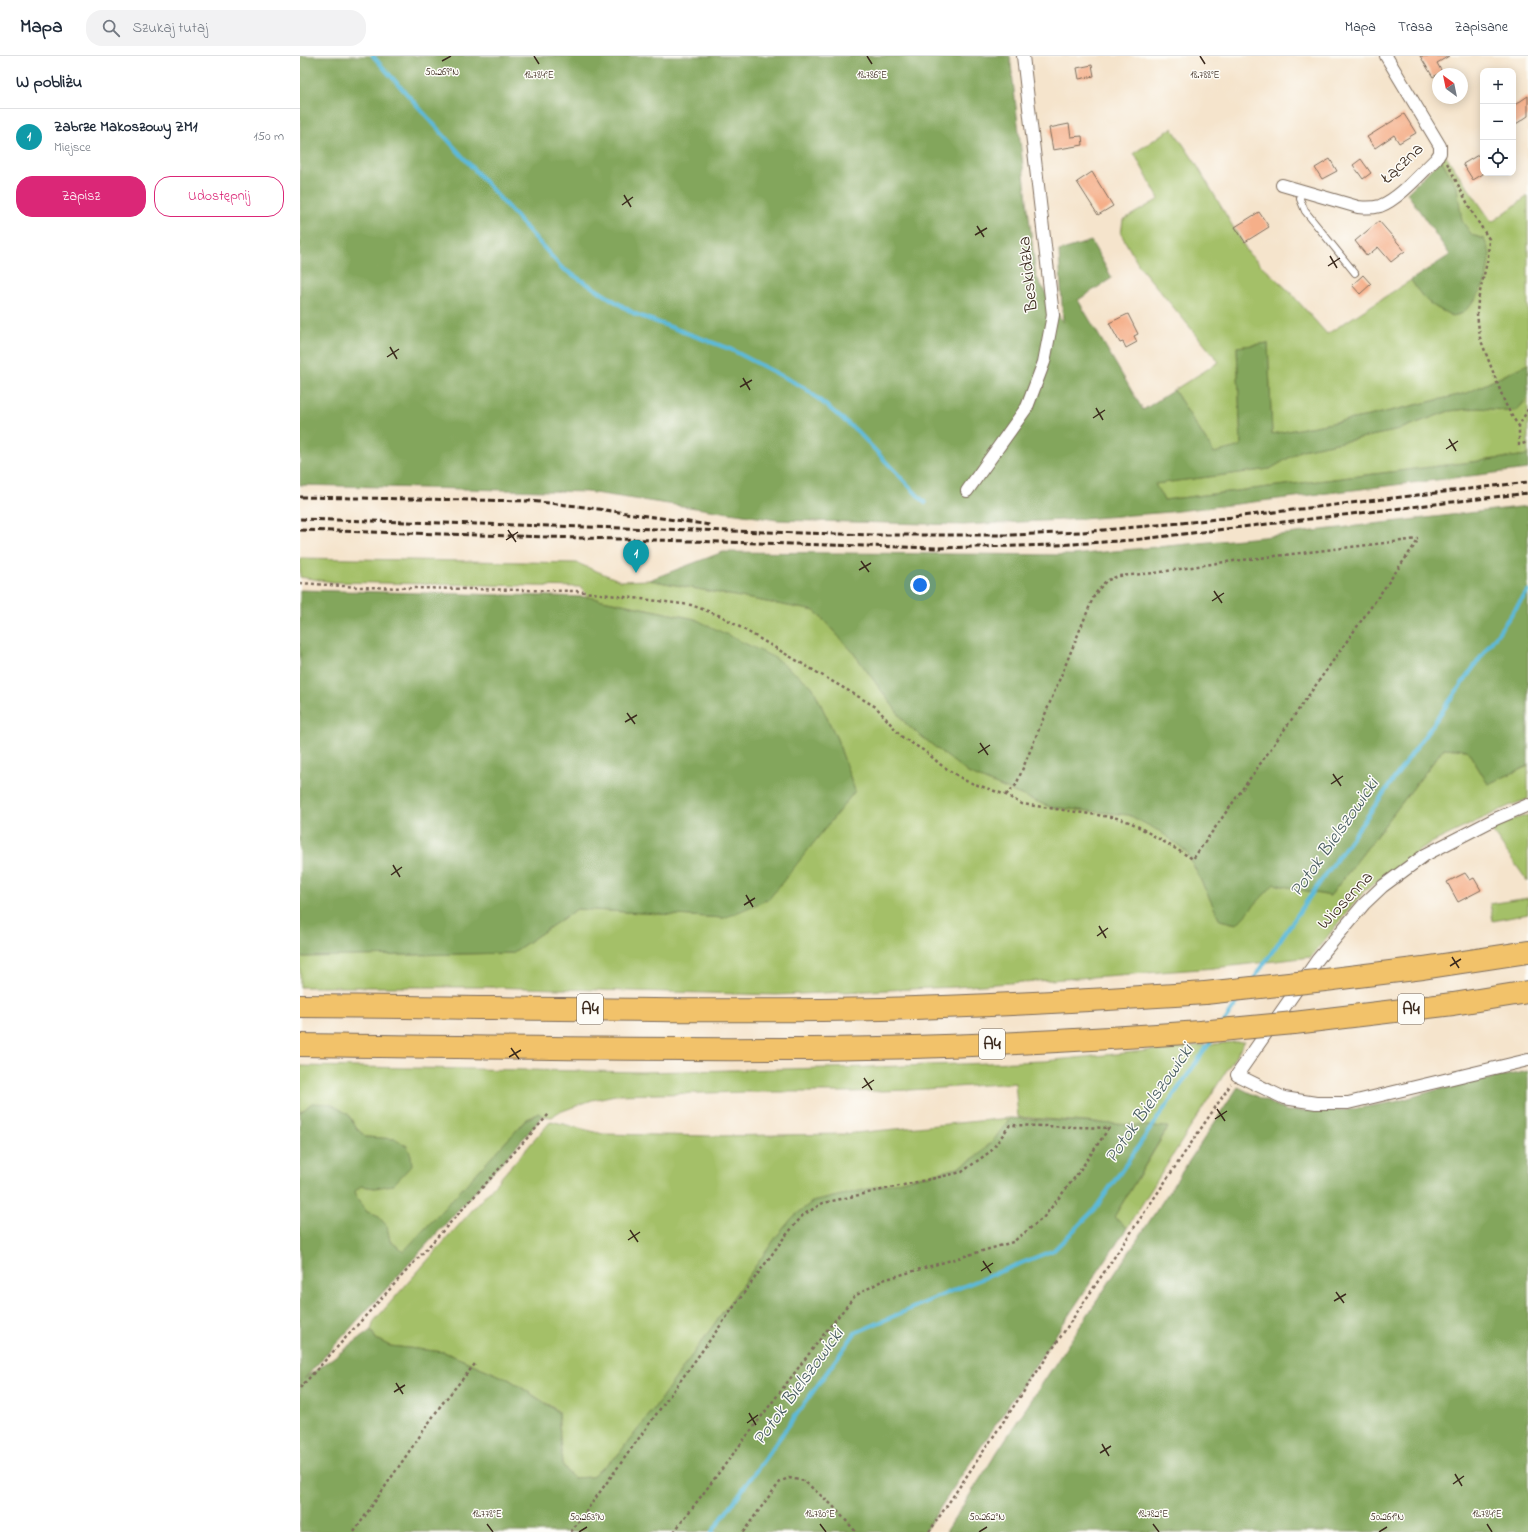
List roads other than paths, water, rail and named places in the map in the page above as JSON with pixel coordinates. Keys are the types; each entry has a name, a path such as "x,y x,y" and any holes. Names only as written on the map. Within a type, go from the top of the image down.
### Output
{"highway":[{"name":"A4","path":"300,1006 653,1010 880,1009 1017,1004 1205,993 1423,968 1528,952"},
{"name":"A4","path":"300,1045 586,1049 800,1049 1046,1042 1200,1032 1294,1023 1453,1004 1528,992"}],"street":[{"name":"Beskidzka","path":"967,491 1027,407 1044,362 1053,315 1023,56"},
{"name":"Łączna","path":"1282,185 1358,207 1370,208 1379,206 1396,196 1436,159 1440,153 1440,146 1437,139 1386,56"},
{"name":"Wiosenna","path":"1528,805 1493,820 1425,855 1382,886 1364,904 1318,959 1237,1075 1284,1098 1316,1103 1348,1103 1528,1060"}],"lane":[{"path":"1301,191 1300,199 1305,211 1355,273"}],"waterway":[{"path":"373,56 562,268 635,314 730,349 805,388 857,431 925,503"},
{"name":"Potok Bielszowicki","path":"1253,980 1304,905 1528,591"},
{"name":"Potok Bielszowicki","path":"1224,1022 1241,997"},
{"name":"Potok Bielszowicki","path":"712,1532 855,1333 954,1290 1054,1250 1095,1209 1213,1038"}],"railway":[{"path":"300,519 877,535 1012,535 1082,532 1191,522 1528,482"},
{"path":"300,530 936,548 1057,545 1133,540 1528,493"},
{"path":"300,497 530,501 577,506 710,525"}],"place":[{"name":"Zabrze Makoszowy ZM1","path":"636,573"}]}
